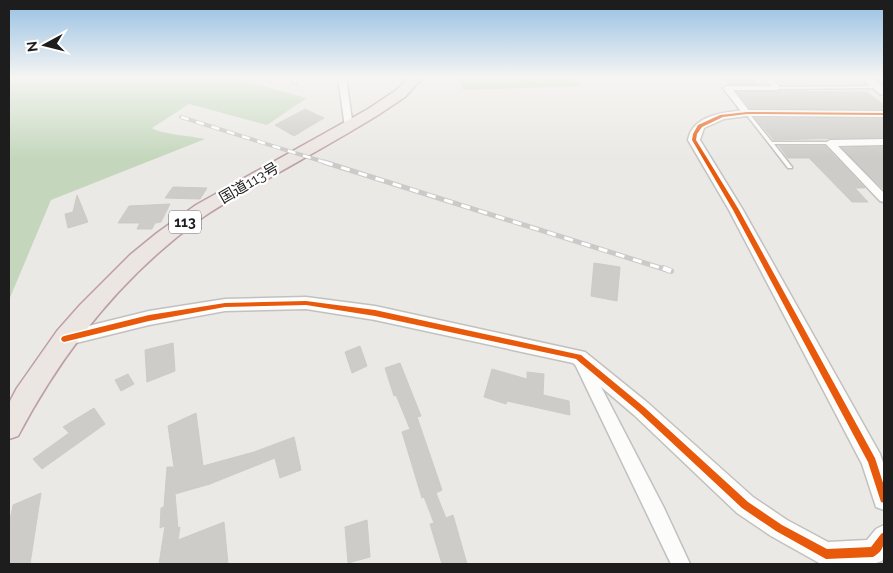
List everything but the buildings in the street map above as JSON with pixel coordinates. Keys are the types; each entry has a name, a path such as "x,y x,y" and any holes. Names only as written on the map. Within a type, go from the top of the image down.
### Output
{"highway":[{"name":"国道113号","path":"9,427 20,404 64,339 114,281 179,226 254,180 385,105"}],"street":[{"path":"346,105 349,127"},
{"path":"740,105 747,113"},
{"path":"884,114 747,113 722,116 700,126 694,140 736,210 872,461 884,499"},
{"path":"830,143 884,142"},
{"path":"830,143 884,199"},
{"path":"64,339 149,318 225,305 306,303 374,313 578,357 641,408 745,505 779,528 826,554 873,552 884,537"},
{"path":"578,357 658,514 681,564"}],"lane":[{"path":"747,113 790,166"},
{"path":"771,143 830,143"}],"green space":[{"path":"9,105 188,105 152,128 205,139 51,200 9,300"},
{"path":"192,105 297,105 267,125"}],"railway":[{"path":"181,117 327,163"},
{"path":"324,162 667,270"},
{"path":"663,268 671,271"}],"cycle path":[{"path":"884,114 747,113 722,116 700,126 694,140 736,210 872,461 884,499"},
{"path":"64,339 149,318 225,305 306,303 375,313 578,357 641,409 745,505 779,528 826,554 873,552 884,537"}]}
